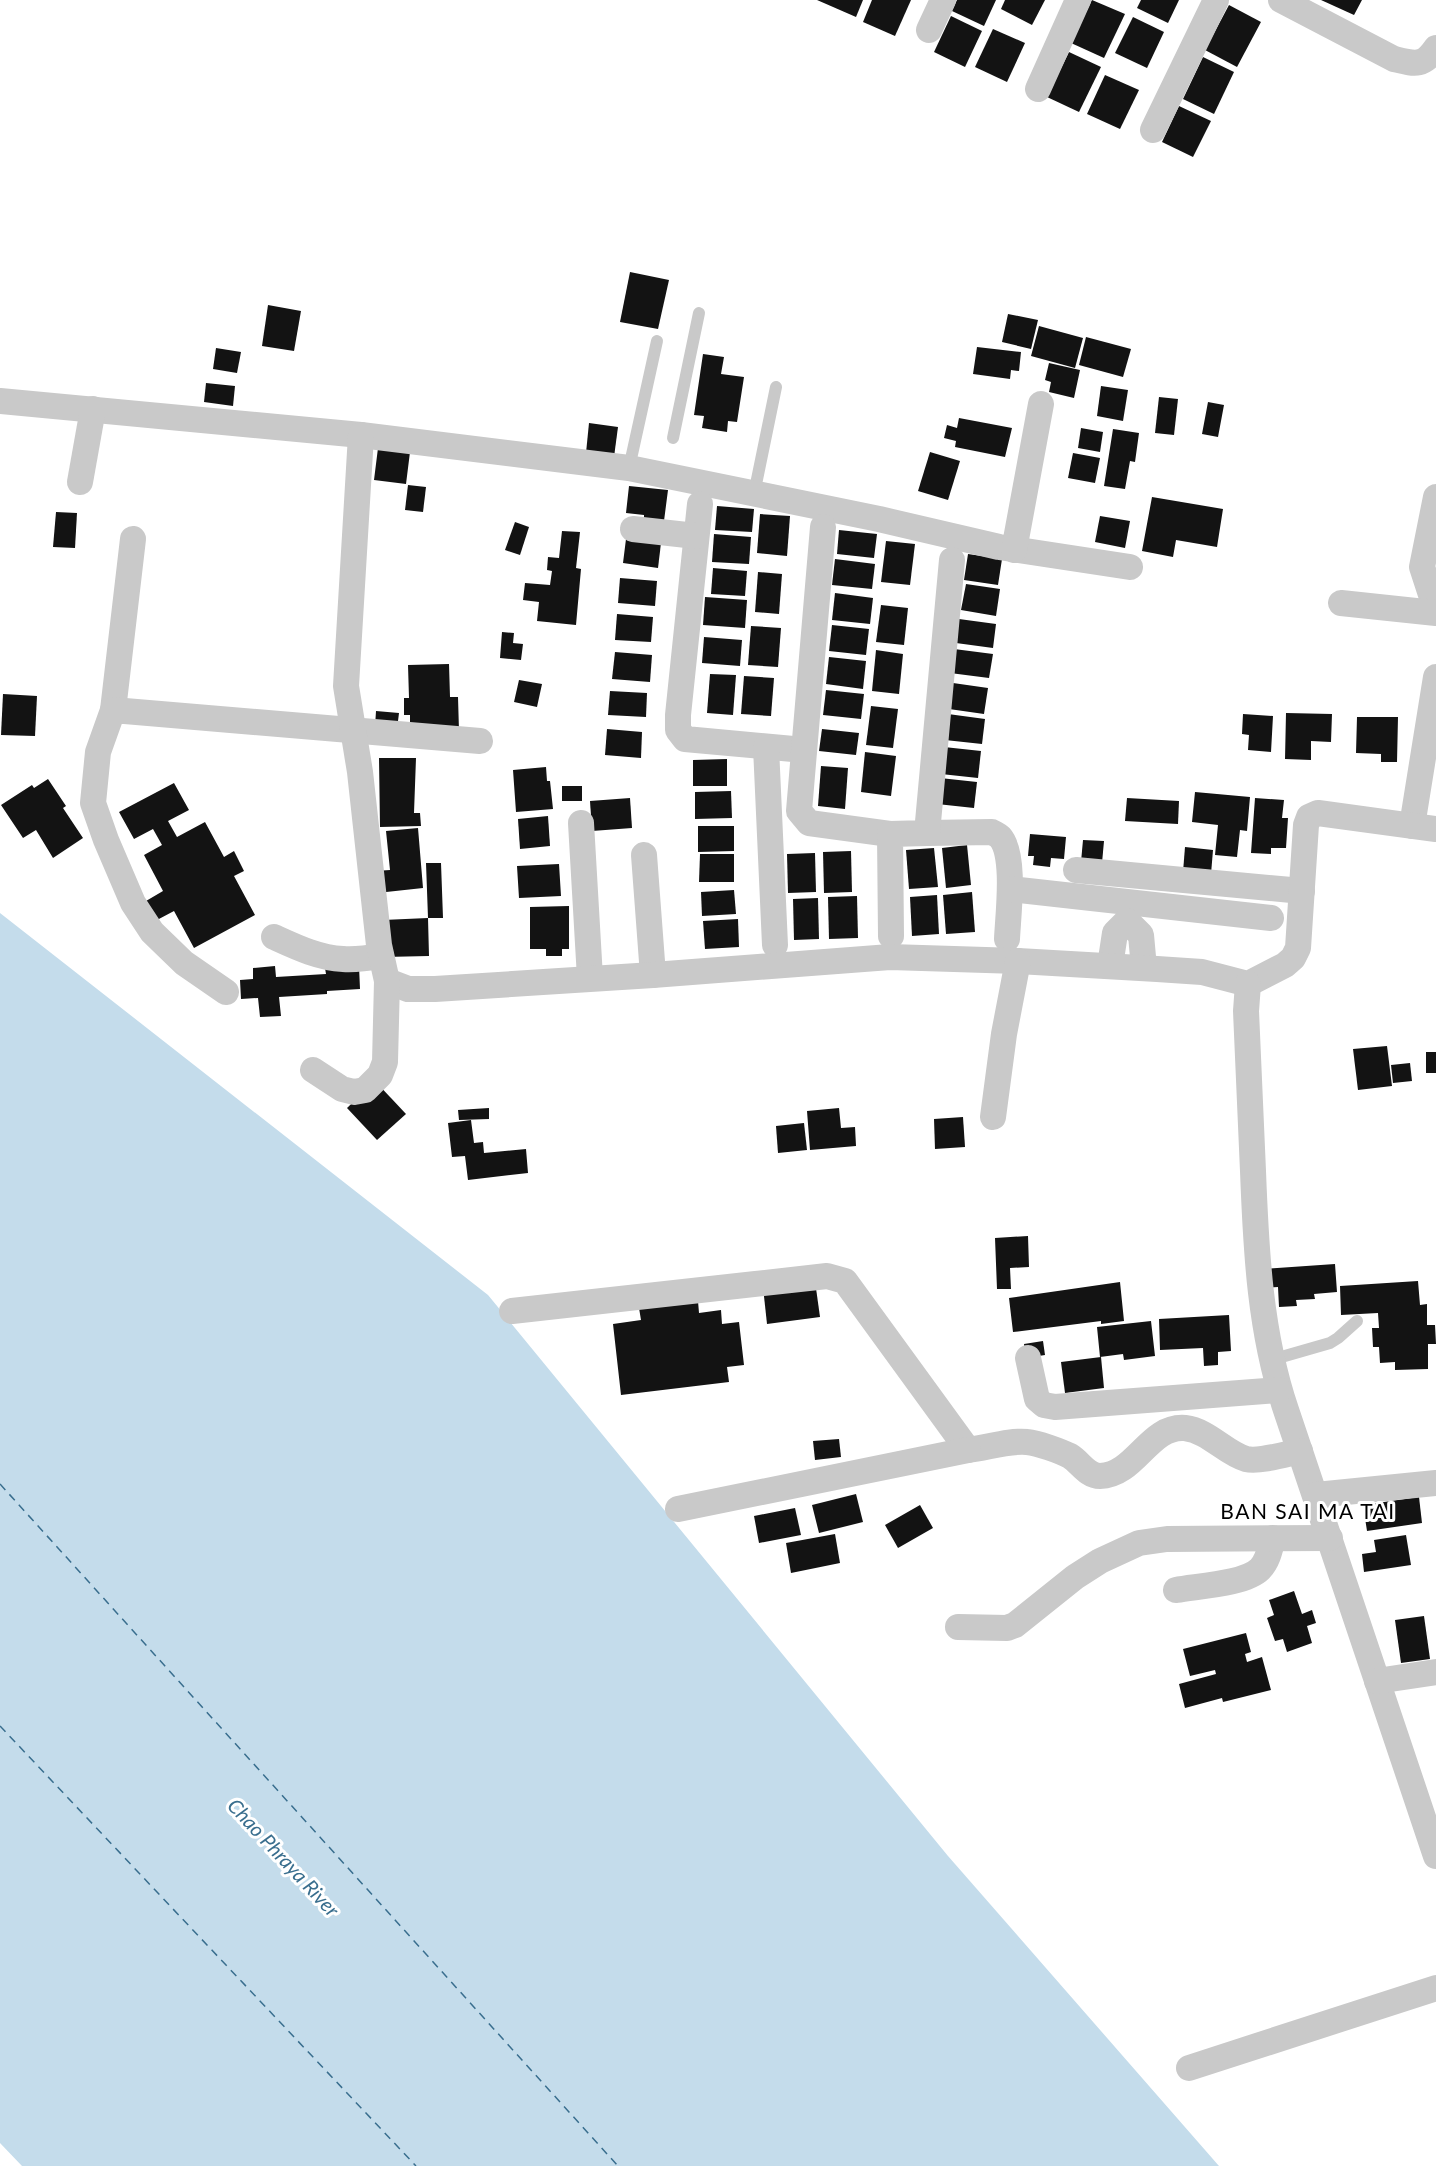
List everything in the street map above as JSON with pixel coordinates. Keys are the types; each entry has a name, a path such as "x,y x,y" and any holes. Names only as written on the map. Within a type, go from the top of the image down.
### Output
{"street":[{"path":"929,30 943,0"},
{"path":"1038,89 1078,0"},
{"path":"1153,130 1216,0"},
{"path":"1281,0 1394,59 1415,64 1428,59 1436,48"},
{"path":"0,401 360,435 629,468 667,469 754,494 879,519 1014,550 1130,567"},
{"path":"1014,550 1041,404"},
{"path":"80,482 93,409"},
{"path":"313,1070 342,1089 354,1092 365,1090 380,1076 386,1062 384,969 360,772 346,686 360,435"},
{"path":"1341,603 1436,611 1422,567 1436,497"},
{"path":"700,504 678,730 685,739 804,750"},
{"path":"823,527 799,811 809,823 890,834 992,832 1001,838 1008,858 1012,950 993,1117"},
{"path":"633,529 696,536"},
{"path":"133,539 114,710 98,752 93,803 133,903 152,932 184,963 226,992"},
{"path":"927,833 952,560"},
{"path":"274,937 297,948 332,958 352,959 384,969 408,989 653,975 1012,950 1110,966 1202,972 1248,984 1285,965 1293,958 1298,948 1306,825 1309,817 1318,813 1424,827 1436,683"},
{"path":"114,710 480,741"},
{"path":"766,747 775,945"},
{"path":"581,823 590,978"},
{"path":"890,834 891,936"},
{"path":"644,855 653,975"},
{"path":"1076,870 1302,891"},
{"path":"1010,889 1127,911 1271,918"},
{"path":"1110,966 1114,933 1127,911"},
{"path":"1127,911 1141,935 1144,968"},
{"path":"1248,984 1246,1011 1255,1219 1262,1306 1272,1360 1279,1389 1436,1856"},
{"path":"512,1311 827,1276 836,1277 844,1281 968,1450"},
{"path":"1028,1358 1036,1399 1044,1405 1055,1407 1279,1389"},
{"path":"678,1509 968,1450 1025,1441 1070,1456 1091,1474 1100,1476 1114,1473 1133,1461 1162,1434 1183,1428 1203,1434 1244,1458 1252,1460 1300,1451"},
{"path":"1316,1495 1436,1483"},
{"path":"1176,1590 1247,1578 1260,1569 1268,1556 1273,1538"},
{"path":"958,1627 1007,1628 1015,1625 1075,1577 1100,1561 1139,1543 1167,1539 1330,1538"},
{"path":"1377,1681 1436,1672"},
{"path":"1189,2068 1436,1988"}],"lane":[{"path":"673,438 699,312"},
{"path":"629,468 657,341"},
{"path":"754,494 776,387"},
{"path":"1272,1360 1330,1343 1357,1321"}],"water":[{"name":"Chao Phraya River","path":"0,913 488,1295 948,1856 1219,2166 22,2166 0,2143"}],"building":[{"path":"817,0 863,0 856,17"},
{"path":"872,0 911,0 895,36 863,22"},
{"path":"957,0 996,0 984,26 952,11"},
{"path":"1005,0 1045,0 1032,25 1001,9"},
{"path":"1092,0 1125,14 1104,58 1071,43"},
{"path":"1141,0 1179,0 1168,23 1137,8"},
{"path":"1321,0 1362,0 1354,15"},
{"path":"1229,5 1261,22 1237,67 1205,50"},
{"path":"951,16 982,31 965,67 934,52"},
{"path":"1133,17 1164,32 1147,68 1115,53"},
{"path":"993,29 1025,43 1007,82 975,67"},
{"path":"1069,52 1101,67 1079,112 1047,97"},
{"path":"1203,57 1234,72 1214,114 1183,99"},
{"path":"1105,75 1139,90 1120,129 1087,114"},
{"path":"1179,106 1211,121 1193,157 1162,142"},
{"path":"630,272 669,280 658,329 620,322"},
{"path":"268,305 301,311 294,351 262,346"},
{"path":"1008,314 1038,320 1031,349 1002,342"},
{"path":"1039,326 1083,338 1075,368 1031,356"},
{"path":"1086,337 1131,349 1123,377 1079,365"},
{"path":"977,347 1021,352 1019,371 1011,370 1010,379 973,374"},
{"path":"216,348 241,352 237,373 213,369"},
{"path":"703,354 724,357 721,374 744,377 737,422 728,421 727,432 702,428 704,416 694,415"},
{"path":"1049,363 1080,370 1074,398 1049,392 1051,382 1045,380"},
{"path":"206,383 235,386 233,406 204,402"},
{"path":"1101,386 1128,390 1123,421 1097,416"},
{"path":"1159,397 1178,399 1174,435 1155,433"},
{"path":"1208,402 1224,405 1218,437 1202,434"},
{"path":"959,418 1012,428 1005,457 955,447 956,441 944,438 947,425 957,428"},
{"path":"589,423 618,427 614,457 586,453"},
{"path":"1081,428 1103,432 1100,452 1078,448"},
{"path":"1113,429 1139,433 1135,462 1130,461 1125,489 1104,486"},
{"path":"378,448 410,452 406,484 374,480"},
{"path":"930,452 960,461 948,500 918,491"},
{"path":"1073,453 1100,458 1095,483 1068,478"},
{"path":"408,485 426,487 423,512 405,510"},
{"path":"629,486 668,490 664,521 644,519 644,515 626,513"},
{"path":"1152,497 1223,509 1217,547 1176,540 1173,557 1142,551"},
{"path":"717,506 754,509 752,532 715,530"},
{"path":"56,512 77,513 75,548 53,547"},
{"path":"760,514 790,516 787,556 757,553"},
{"path":"1100,516 1130,521 1125,548 1095,542"},
{"path":"515,522 529,527 520,555 505,550"},
{"path":"839,530 877,534 874,558 837,554"},
{"path":"562,531 580,532 576,568 581,569 576,625 537,621 539,602 523,600 525,583 550,585 552,571 547,570 548,557 559,558"},
{"path":"714,534 751,537 749,564 712,562"},
{"path":"626,539 661,543 658,568 623,563"},
{"path":"886,541 915,544 910,585 881,582"},
{"path":"968,554 1002,559 998,585 964,580"},
{"path":"835,559 875,564 872,589 832,585"},
{"path":"713,568 747,571 745,596 711,594"},
{"path":"758,572 782,574 779,614 755,612"},
{"path":"620,578 657,581 655,606 618,603"},
{"path":"966,584 1000,589 996,616 961,610"},
{"path":"835,593 873,598 870,624 832,620"},
{"path":"705,597 747,600 745,628 703,625"},
{"path":"881,605 908,608 904,645 876,642"},
{"path":"617,614 653,617 651,642 615,640"},
{"path":"959,619 996,624 993,648 956,643"},
{"path":"832,625 869,629 866,655 829,651"},
{"path":"751,626 781,628 778,667 748,665"},
{"path":"502,632 514,633 513,643 523,644 521,660 500,658"},
{"path":"704,637 742,640 740,666 702,663"},
{"path":"954,649 993,654 989,678 950,673"},
{"path":"876,650 903,654 899,694 872,691"},
{"path":"615,652 652,655 650,682 612,679"},
{"path":"829,657 866,661 863,689 826,684"},
{"path":"449,664 450,697 458,697 459,731 410,733 410,715 404,715 404,698 409,698 408,665"},
{"path":"710,674 736,675 733,715 707,713"},
{"path":"744,676 774,678 771,716 741,714"},
{"path":"519,680 542,684 537,707 514,702"},
{"path":"953,683 988,688 984,714 949,709"},
{"path":"826,690 864,694 861,719 823,715"},
{"path":"610,691 647,693 646,717 608,715"},
{"path":"3,694 37,696 35,736 1,735"},
{"path":"871,706 898,709 893,748 866,745"},
{"path":"376,711 399,713 397,729 375,727"},
{"path":"1286,713 1332,714 1331,742 1311,741 1311,760 1285,759"},
{"path":"948,714 985,719 982,744 945,740"},
{"path":"1243,714 1273,716 1271,752 1248,750 1249,735 1242,734"},
{"path":"1357,717 1398,717 1397,762 1381,762 1381,754 1356,753"},
{"path":"607,729 642,732 641,758 605,755"},
{"path":"822,729 859,733 856,755 819,751"},
{"path":"944,747 981,751 978,778 941,774"},
{"path":"865,752 896,756 891,796 861,792"},
{"path":"379,758 416,758 414,813 420,813 421,826 380,827"},
{"path":"727,759 727,786 693,786 693,760"},
{"path":"821,766 848,768 845,809 818,806"},
{"path":"546,767 553,809 516,812 513,770"},
{"path":"940,778 977,782 974,808 937,804"},
{"path":"48,779 66,806 63,808 83,838 53,858 36,830 23,838 1,805 32,785 34,788"},
{"path":"174,783 189,810 168,821 177,837 205,822 224,857 234,851 244,871 234,876 255,915 194,948 174,911 157,920 146,901 163,891 144,855 162,845 153,829 134,839 119,812"},
{"path":"562,786 582,786 582,801 562,801"},
{"path":"731,791 732,818 695,819 695,792"},
{"path":"1195,792 1250,797 1247,831 1240,830 1237,857 1215,855 1218,825 1192,822"},
{"path":"630,798 632,828 592,831 590,801"},
{"path":"1127,798 1179,801 1178,824 1125,821"},
{"path":"1255,798 1284,800 1282,818 1288,818 1286,848 1271,848 1271,854 1251,853"},
{"path":"548,816 550,846 520,849 518,819"},
{"path":"698,826 734,826 734,851 698,852"},
{"path":"418,828 423,888 377,893 375,871 390,870 386,831"},
{"path":"1030,834 1066,837 1064,859 1051,858 1050,867 1033,865 1034,856 1028,856"},
{"path":"1083,840 1104,841 1102,863 1081,862"},
{"path":"967,845 971,885 946,888 942,848"},
{"path":"1185,847 1213,850 1211,874 1183,872"},
{"path":"934,848 938,887 909,889 906,850"},
{"path":"851,851 852,892 824,893 823,852"},
{"path":"815,853 816,892 788,893 787,854"},
{"path":"700,854 734,854 734,882 699,882"},
{"path":"426,863 441,863 443,918 428,918"},
{"path":"559,864 561,896 519,898 517,866"},
{"path":"734,890 736,914 702,916 701,892"},
{"path":"972,892 975,932 946,934 943,895"},
{"path":"937,895 939,934 912,936 910,897"},
{"path":"857,896 858,938 829,939 828,897"},
{"path":"818,898 819,939 794,940 793,899"},
{"path":"569,906 569,949 562,949 562,956 546,956 546,949 530,949 530,907"},
{"path":"428,918 429,956 384,957 383,920"},
{"path":"738,919 739,947 705,949 703,921"},
{"path":"275,966 276,977 326,974 325,968 359,966 360,989 279,997 281,1016 260,1017 258,998 241,999 240,980 253,979 253,968"},
{"path":"1387,1046 1392,1086 1358,1090 1353,1049"},
{"path":"1426,1052 1436,1052 1436,1073 1426,1073"},
{"path":"1410,1063 1412,1081 1393,1083 1391,1065"},
{"path":"375,1081 406,1114 377,1140 347,1108"},
{"path":"489,1108 489,1119 459,1120 458,1110"},
{"path":"839,1108 841,1128 855,1127 856,1146 810,1150 807,1111"},
{"path":"963,1117 965,1147 935,1149 934,1119"},
{"path":"471,1120 474,1143 483,1142 484,1153 526,1149 528,1173 468,1180 465,1156 452,1157 448,1123"},
{"path":"804,1123 807,1150 778,1153 776,1126"},
{"path":"1028,1236 1029,1267 1010,1268 1011,1289 997,1289 995,1238"},
{"path":"1335,1264 1337,1292 1314,1294 1315,1299 1296,1300 1297,1306 1279,1307 1278,1287 1262,1288 1261,1269"},
{"path":"815,1281 820,1317 767,1324 763,1287"},
{"path":"1418,1281 1420,1305 1427,1304 1427,1325 1435,1325 1436,1344 1428,1344 1428,1369 1395,1370 1395,1362 1380,1363 1379,1347 1373,1347 1372,1328 1379,1328 1378,1313 1341,1315 1340,1286"},
{"path":"1120,1282 1124,1321 1101,1324 1101,1321 1013,1332 1009,1298"},
{"path":"698,1301 699,1313 721,1310 722,1324 739,1322 744,1365 727,1367 729,1382 621,1395 613,1324 641,1320 639,1308"},
{"path":"1229,1315 1231,1351 1218,1352 1218,1365 1204,1366 1203,1348 1160,1350 1159,1319"},
{"path":"1151,1321 1155,1356 1124,1360 1123,1354 1100,1357 1097,1327"},
{"path":"1043,1341 1045,1355 1026,1358 1024,1344"},
{"path":"1101,1357 1104,1388 1065,1393 1061,1362"},
{"path":"839,1439 841,1457 815,1460 813,1441"},
{"path":"856,1494 863,1522 819,1533 812,1505"},
{"path":"1419,1497 1422,1523 1367,1531 1363,1505"},
{"path":"920,1505 933,1528 898,1548 885,1525"},
{"path":"795,1508 801,1535 759,1543 754,1516"},
{"path":"835,1534 840,1563 791,1573 786,1543"},
{"path":"1406,1535 1411,1565 1364,1572 1362,1554 1376,1552 1374,1540"},
{"path":"1294,1591 1302,1614 1312,1610 1316,1623 1307,1626 1312,1643 1287,1652 1283,1639 1275,1641 1267,1618 1274,1615 1269,1600"},
{"path":"1424,1616 1430,1659 1401,1663 1395,1620"},
{"path":"1246,1633 1251,1652 1245,1654 1247,1662 1262,1657 1271,1690 1223,1702 1222,1698 1185,1708 1179,1684 1216,1674 1215,1670 1190,1676 1183,1649"}],"ferry route":[{"path":"0,1484 618,2166"},
{"path":"0,1726 416,2166"}],"district":[{"name":"BAN SAI MA TAI","path":"1308,1510"}]}
